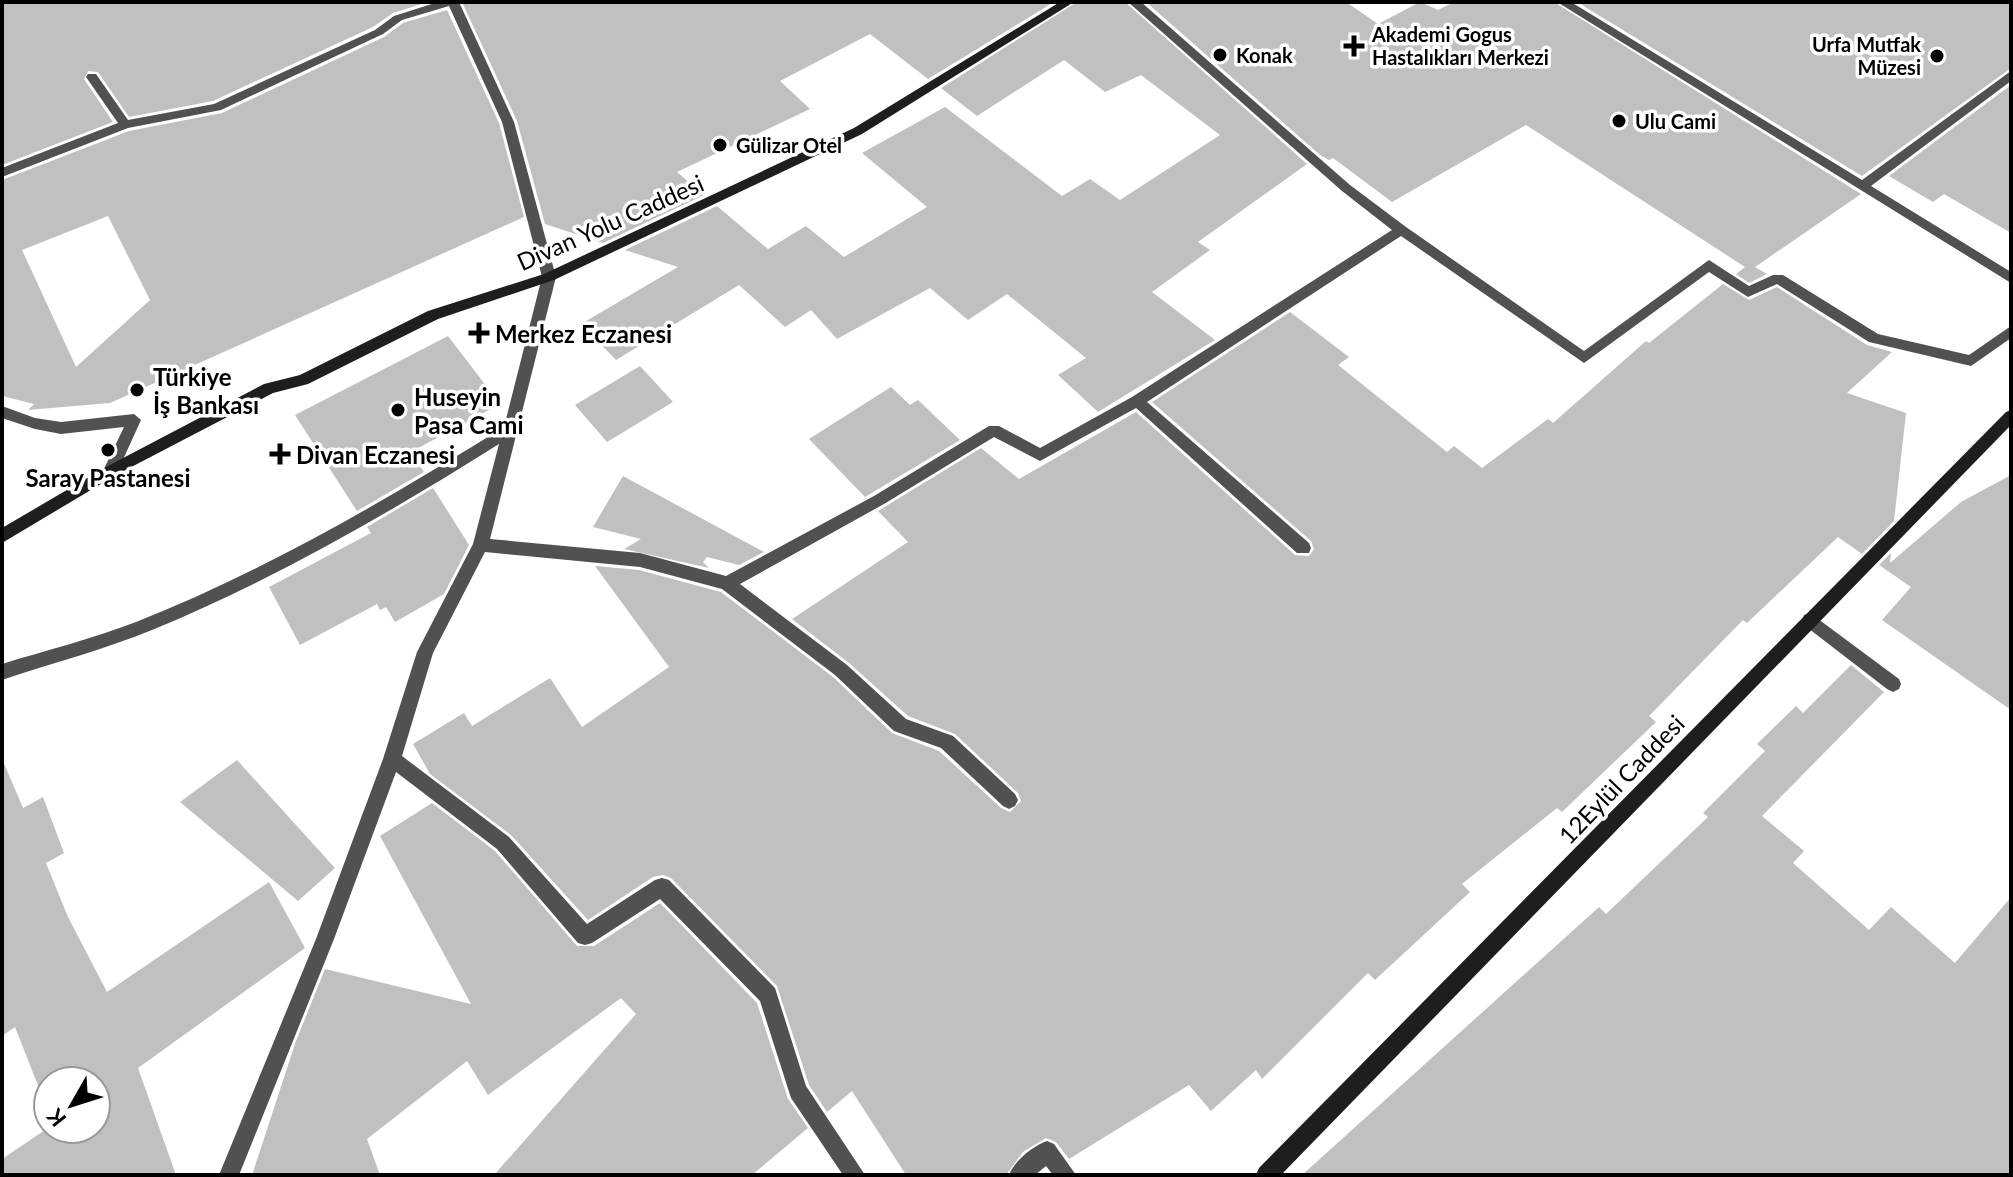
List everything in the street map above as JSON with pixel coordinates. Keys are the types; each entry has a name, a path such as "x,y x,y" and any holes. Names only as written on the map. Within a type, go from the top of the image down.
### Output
{"main road":[{"name":"Divan Yolu Caddesi","path":"2,536 111,471 269,388 303,380 433,315 549,277 858,131 1068,2"},
{"name":"12Eylül Caddesi","path":"1266,1175 2011,416"}],"street":[{"path":"2,173 125,125 217,107 379,32 398,18 451,2 508,122 549,277 481,545 425,652 392,759 325,939 229,1175"},
{"path":"1134,2 1346,188 1584,358 1709,265 1748,292 1778,278 1874,338 1971,361 2011,331"},
{"path":"1563,2 2011,278"},
{"path":"1864,185 2011,75"},
{"path":"92,77 125,125"},
{"path":"727,583 879,500 994,430 1040,455 1137,401 1401,230"},
{"path":"1137,401 1303,548"},
{"path":"2,412 40,425 68,429 105,421 134,420 111,471"},
{"path":"2,672 145,625 261,572 405,496 510,430"},
{"path":"481,545 640,560 727,583 841,670 900,725 947,742 1009,800"},
{"path":"1810,620 1893,684"},
{"path":"392,759 503,843 585,936 662,887 768,995 798,1091 855,1175"},
{"path":"1019,1175 1047,1151 1066,1175"}],"building":[{"path":"2,2 428,2 393,13 373,27 213,101 129,117 98,72 88,71 84,79 113,122 2,165"},
{"path":"462,2 1054,2 928,79 870,34 780,81 810,109 677,172 704,195 603,243 545,224 517,121"},
{"path":"1077,2 1125,2 1307,164 1198,242 1210,250 1152,292 1215,340 1098,412 1058,375 1086,358 1007,294 968,320 930,288 837,339 811,310 785,327 739,285 616,360 581,324 678,267 625,250 717,206 768,249 806,226 844,257 927,207 862,153 945,107 1062,196 1090,179 1120,200 1220,135 1141,75 1105,92 1064,60 977,116 941,88"},
{"path":"1146,2 1346,2 1378,24 1420,2 1438,10 1454,2 1554,2 1861,194 1755,267 1767,274 1749,283 1736,274 1745,267 1526,125 1392,202 1333,158 1329,160 1320,155"},
{"path":"1577,2 2011,2 2011,68 1862,176"},
{"path":"447,10 499,123 524,217 110,403 28,410 34,404 2,396 2,180 129,131 222,113 384,37 403,23","holes":["108,216 150,300 76,367 22,250"]},
{"path":"2011,85 2011,233 1944,194 1933,202 1889,176"},
{"path":"1723,284 1749,300 1777,287 1867,345 1892,352 1847,393 1906,413 1894,521 1862,554 1838,537 1747,623 1743,620 1649,716 1656,722 1562,812 1557,808 1462,884 1470,892 1375,980 1368,973 1262,1079 1256,1070 1211,1111 1189,1085 1069,1159 1056,1142 1046,1138 1023,1152 1006,1175 906,1175 852,1091 827,1112 809,1085 777,986 671,878 663,875 653,877 588,920 511,835 430,774 413,744 464,713 472,726 550,678 582,727 669,667 595,566 639,570 721,592 833,677 892,733 939,751 1001,808 1010,812 1021,801 1018,793 955,734 908,716 849,663 792,619 908,542 878,511 981,448 1019,479 1136,412 1295,555 1309,556 1314,549 1311,541 1152,402 1290,312 1349,357 1338,365 1447,452 1454,446 1482,468 1548,419 1553,423 1646,341 1649,343"},
{"name":"Huseyin Pasa Cami","path":"448,336 500,404 411,452 424,472 357,511 295,415"},
{"path":"640,366 673,402 607,442 575,405"},
{"path":"891,387 910,405 918,400 960,440 865,497 809,439"},
{"path":"2011,475 2011,710 1882,620 1911,587 1879,565 1891,553 1890,563 1961,502"},
{"path":"623,476 764,552 739,565 707,557 703,562 709,568 624,549 641,539 593,527"},
{"path":"433,488 469,545 444,594 395,622 386,607 380,610 377,604 300,645 269,587 371,533 367,527"},
{"path":"1851,665 1884,692 1762,816 1804,851 1793,863 1869,930 1891,907 1955,963 2011,897 2011,1175 1302,1175 1599,907 1606,914 1708,817 1703,813 1765,751 1757,744 1796,706 1803,713"},
{"path":"237,760 335,868 298,901 180,802"},
{"path":"3,761 23,808 43,797 64,853 46,863 68,917 107,992 269,882 305,948 138,1068 176,1175 2,1175 2,1159 32,1139 32,1145 112,1145 112,1065 32,1065 32,1070 15,1027 2,1036"},
{"path":"432,803 495,851 577,946 594,946 660,903 757,1003 788,1099 808,1128 752,1175 494,1175 636,1014 621,998 488,1095 467,1061 367,1139 380,1175 252,1175 296,1041 325,969 471,1004 380,836"}],"place":[{"name":"Akademi Gogus Hastalıkları Merkezi","path":"1354,46"},
{"name":"Konak","path":"1220,55"},
{"name":"Urfa Mutfak Müzesi","path":"1937,56"},
{"name":"Ulu Cami","path":"1619,121"},
{"name":"Gülizar Otel","path":"720,145"},
{"name":"Merkez Eczanesi","path":"479,333"},
{"name":"Türkiye İş Bankası","path":"137,390"},
{"name":"Huseyin Pasa Cami","path":"398,410"},
{"name":"Saray Pastanesi","path":"108,450"},
{"name":"Divan Eczanesi","path":"280,454"}]}
